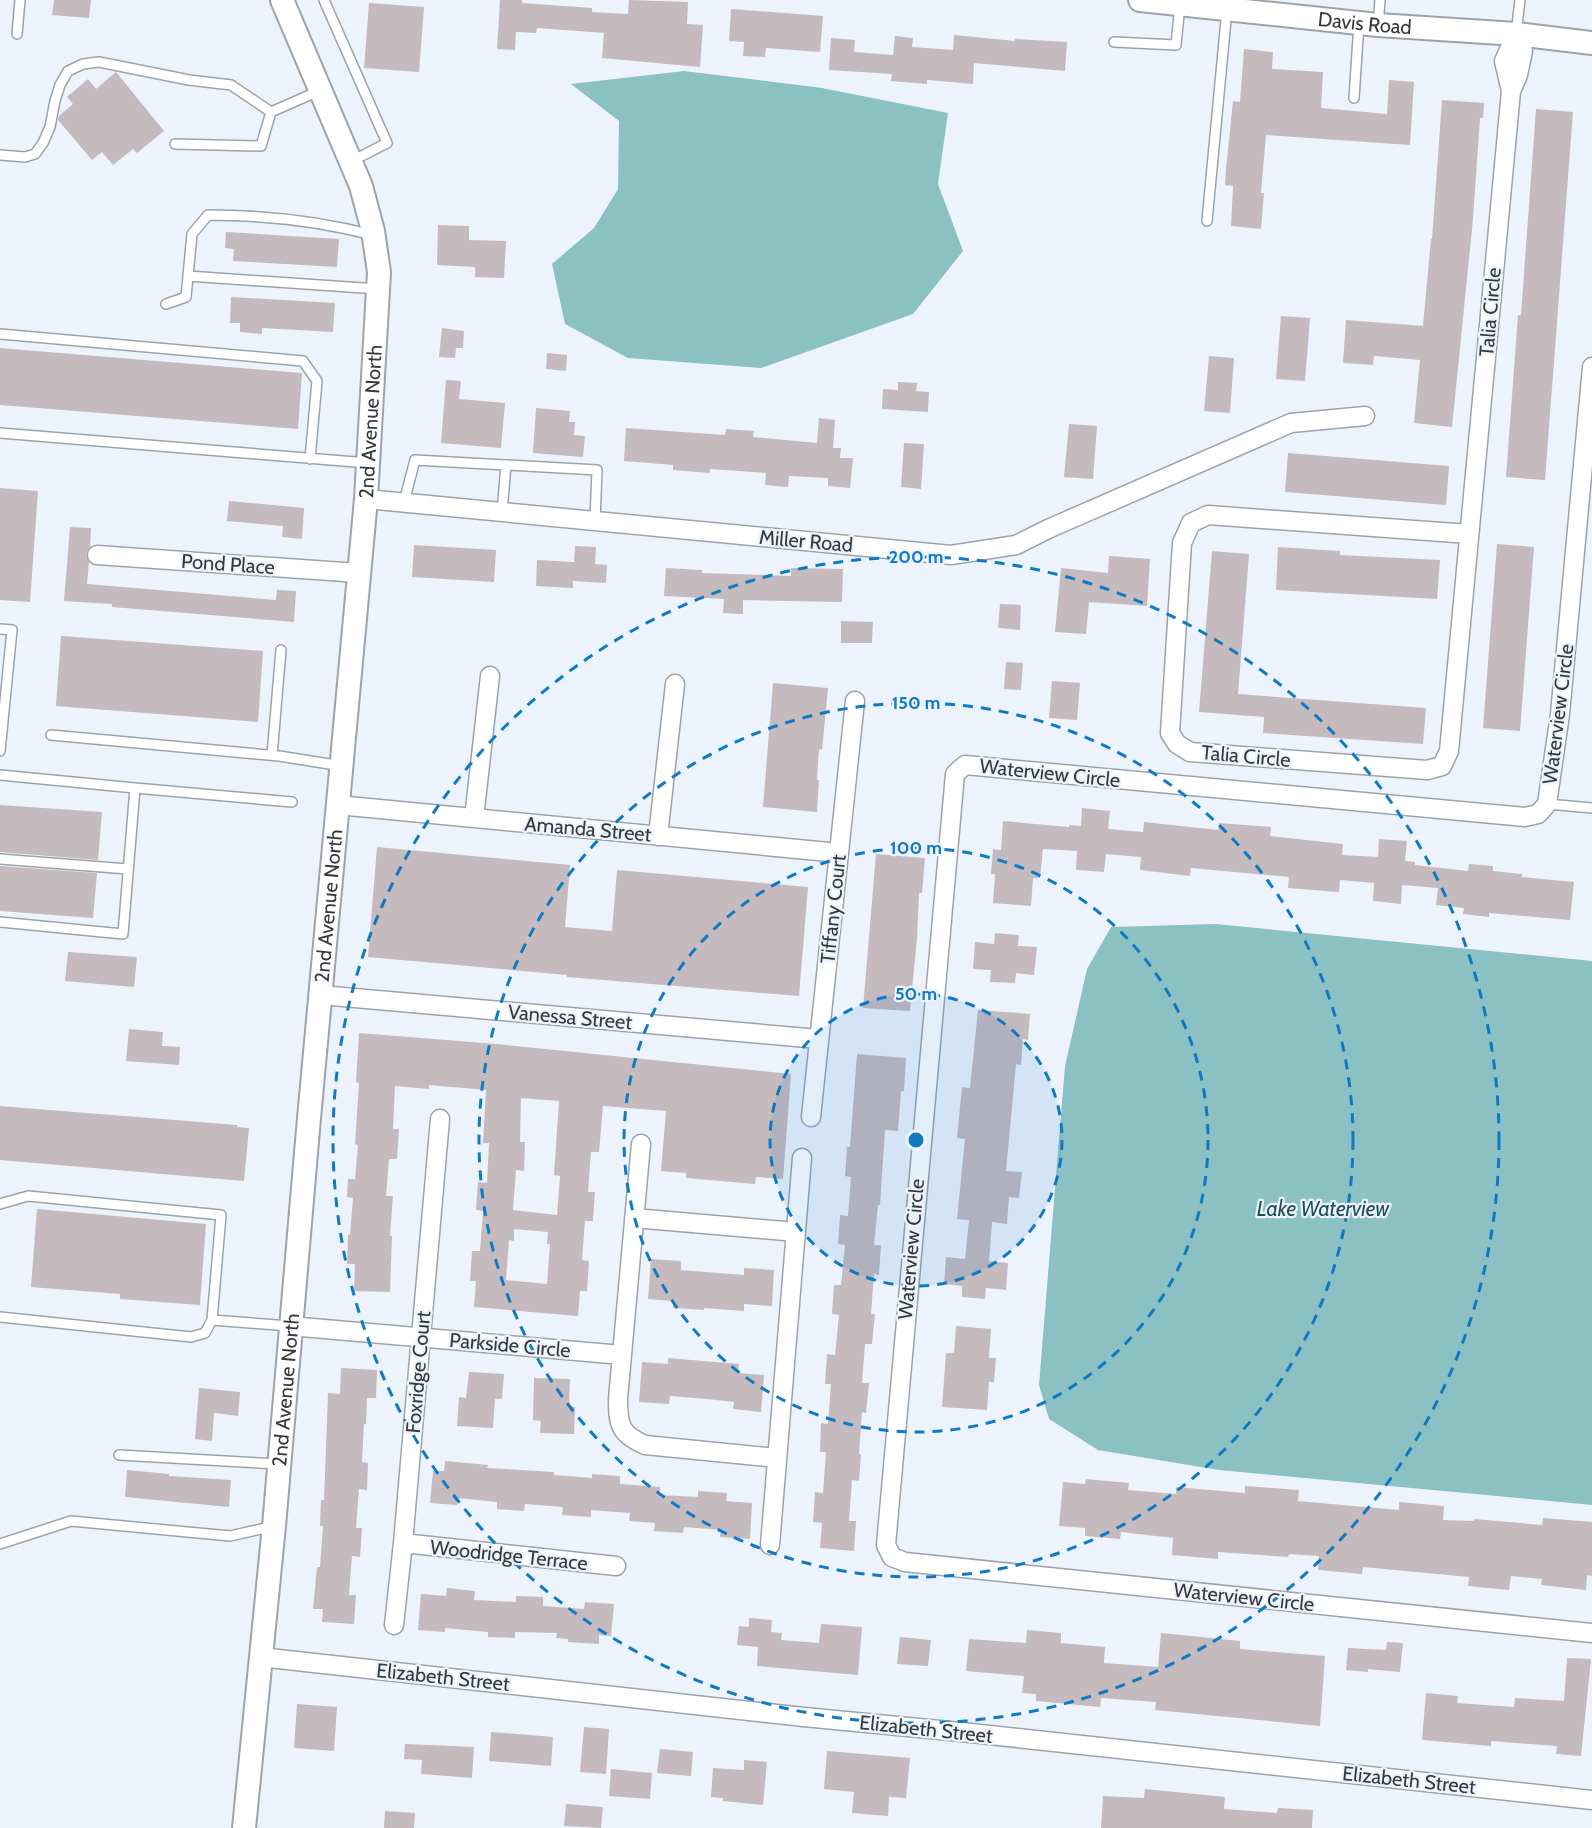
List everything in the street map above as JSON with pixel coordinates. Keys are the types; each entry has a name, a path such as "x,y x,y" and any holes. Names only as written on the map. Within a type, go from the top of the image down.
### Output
{"street":[{"name":"2nd Avenue North","path":"244,1828 274,1526 290,1326 366,499 379,272 374,235 361,186 282,0"},
{"name":"Davis Road","path":"1140,0 1369,24 1516,34 1592,43"},
{"name":"Talia Circle","path":"1469,534 1208,515 1191,523 1182,543 1170,733 1177,744 1190,752 1202,753 1427,770 1442,766 1449,751 1511,91 1504,61 1516,34"},
{"name":"Waterview Circle","path":"1592,367 1560,714 1547,804 1538,814 1525,817 964,765 955,774 893,1445 886,1545 892,1557 905,1562 1592,1633"},
{"name":"Miller Road","path":"366,499 951,555 1016,545 1292,423 1365,416"},
{"name":"Pond Place","path":"98,555 359,573"},
{"path":"474,818 490,676"},
{"path":"658,836 675,684"},
{"name":"Tiffany Court","path":"811,1117 855,701"},
{"name":"Amanda Street","path":"338,806 839,853"},
{"name":"Vanessa Street","path":"321,995 819,1039"},
{"name":"Foxridge Court","path":"394,1625 440,1119"},
{"path":"641,1144 622,1354 618,1417 622,1429 632,1439 645,1445 777,1458"},
{"path":"770,1545 802,1158"},
{"path":"634,1218 796,1232"},
{"name":"Parkside Circle","path":"290,1326 622,1354"},
{"name":"Woodridge Terrace","path":"403,1543 616,1566"},
{"name":"Elizabeth Street","path":"260,1657 1592,1800"}],"lane":[{"path":"17,34 20,0"},
{"path":"324,0 387,143 351,162"},
{"path":"1354,98 1369,24 1380,0"},
{"path":"1516,34 1520,0"},
{"path":"1114,42 1176,45 1180,4"},
{"path":"1207,221 1227,9"},
{"path":"0,155 26,157 35,154 50,127 60,85 69,71 83,64 99,62 189,80 231,84 271,112"},
{"path":"175,144 261,146 271,112 321,90"},
{"path":"166,304 186,297 192,234 208,215 299,220 374,235"},
{"path":"188,276 378,289"},
{"path":"0,334 303,361 317,381 310,459"},
{"path":"0,433 368,463"},
{"path":"404,502 415,460 597,470 595,521"},
{"path":"502,512 506,465"},
{"path":"0,629 12,630 0,750"},
{"path":"272,755 281,650"},
{"path":"51,735 272,755 342,766"},
{"path":"0,774 292,802"},
{"path":"0,922 123,934 135,788"},
{"path":"1547,804 1592,808"},
{"path":"0,859 128,869"},
{"path":"0,1204 28,1196 221,1215 212,1320 205,1333 191,1337 0,1317"},
{"path":"212,1320 290,1326"},
{"path":"119,1455 279,1464"},
{"path":"0,1544 71,1521 230,1536 274,1526"}],"water":[{"path":"684,71 822,88 948,113 938,184 963,251 913,314 761,368 628,358 565,324 552,264 594,228 618,189 619,121 571,84"},
{"name":"Lake Waterview","path":"1215,924 1592,961 1592,1505 1219,1470 1098,1450 1049,1419 1039,1385 1065,1066 1087,969 1111,927"}],"building":[{"path":"54,0 91,0 89,18 52,15"},
{"path":"500,0 522,0 522,3 592,8 592,12 628,14 629,0 688,2 687,24 703,25 700,67 602,58 604,33 537,28 536,33 516,32 515,50 497,49"},
{"path":"369,3 424,7 419,72 364,68"},
{"path":"731,9 823,16 820,52 766,48 765,57 743,56 744,42 729,41"},
{"path":"954,35 1015,41 1015,39 1067,42 1065,71 974,63 973,84 927,80 927,84 891,81 892,74 829,70 831,38 855,40 854,52 893,55 895,36 913,38 912,47 953,50"},
{"path":"1244,49 1273,52 1272,69 1323,72 1321,108 1387,114 1389,80 1414,82 1410,145 1266,135 1261,193 1264,193 1261,229 1231,226 1233,186 1225,185 1226,169 1233,101 1240,102"},
{"path":"116,72 164,131 137,153 133,149 113,165 102,152 92,160 58,120 59,116 73,104 67,97 88,79 96,89"},
{"path":"1442,100 1484,103 1483,118 1480,118 1473,219 1452,427 1414,423 1420,360 1374,356 1373,365 1343,363 1346,320 1423,326"},
{"path":"1536,109 1573,112 1545,480 1506,477"},
{"path":"438,225 469,226 469,240 506,241 504,278 475,277 475,267 437,265"},
{"path":"226,232 339,239 337,267 233,261 234,249 225,248"},
{"path":"231,297 335,303 333,332 262,328 262,334 240,332 240,323 230,323"},
{"path":"1281,316 1310,318 1305,381 1276,379"},
{"path":"442,328 464,331 463,348 456,348 455,358 439,357"},
{"path":"0,348 302,373 298,429 0,405"},
{"path":"547,353 567,355 566,371 546,369"},
{"path":"1209,356 1234,358 1230,413 1204,411"},
{"path":"446,380 461,381 459,399 505,403 501,448 441,443"},
{"path":"898,382 917,383 916,391 929,392 928,412 882,409 883,389 898,390"},
{"path":"536,408 570,411 569,422 575,422 574,435 585,436 583,457 533,453"},
{"path":"819,418 835,420 833,448 841,448 840,458 853,458 850,488 828,486 828,478 789,476 788,487 765,485 766,473 710,469 710,473 673,470 673,465 624,461 626,428 725,435 726,429 754,431 753,437 817,443"},
{"path":"1069,424 1097,426 1093,479 1064,477"},
{"path":"904,443 924,444 921,489 901,487"},
{"path":"1288,453 1449,466 1446,505 1285,492"},
{"path":"0,488 38,491 30,602 0,600"},
{"path":"229,501 304,508 302,539 282,537 283,526 227,521"},
{"path":"70,527 91,528 90,547 86,554 89,562 87,584 276,600 277,590 296,591 294,622 64,601"},
{"path":"1497,544 1534,547 1520,731 1483,728"},
{"path":"414,545 496,550 494,582 412,577"},
{"path":"575,546 596,547 595,564 607,565 606,583 573,581 573,588 536,586 537,560 574,562"},
{"path":"1278,547 1340,551 1340,555 1440,560 1437,599 1276,590"},
{"path":"1212,551 1249,554 1238,694 1426,708 1423,744 1263,733 1264,717 1199,712"},
{"path":"1109,556 1150,559 1147,606 1089,602 1086,634 1055,632 1061,568 1108,573"},
{"path":"666,568 702,570 702,573 791,576 791,568 843,569 842,602 743,600 743,614 723,613 724,599 664,596"},
{"path":"1000,604 1021,605 1020,630 998,628"},
{"path":"841,621 873,622 872,643 841,643"},
{"path":"61,636 263,651 258,722 56,706"},
{"path":"1006,662 1023,663 1021,690 1004,689"},
{"path":"1052,681 1080,683 1077,720 1049,718"},
{"path":"773,683 828,688 822,750 819,749 817,812 763,807"},
{"path":"0,805 102,812 98,860 0,852"},
{"path":"1082,808 1110,811 1108,829 1143,832 1144,822 1218,830 1219,823 1271,827 1270,836 1343,844 1342,855 1378,857 1379,839 1407,841 1405,861 1415,862 1415,865 1468,871 1469,864 1493,866 1493,871 1522,874 1522,877 1574,882 1570,920 1489,913 1489,917 1463,914 1464,908 1436,905 1438,888 1402,885 1401,904 1373,901 1374,883 1340,880 1339,892 1288,888 1289,877 1191,868 1190,876 1140,870 1141,857 1106,854 1104,872 1076,870 1077,851 1043,849 1040,878 1033,878 1031,906 993,903 995,874 991,874 993,849 1001,850 1003,821 1081,826"},
{"path":"377,847 570,865 565,927 612,931 617,870 808,887 799,996 567,977 567,975 368,957"},
{"path":"876,854 925,858 922,893 919,893 910,1011 863,1008"},
{"path":"0,866 97,873 93,918 0,911"},
{"path":"995,933 1019,935 1018,946 1037,947 1034,975 1016,973 1015,983 990,982 991,970 973,969 975,942 994,944"},
{"path":"68,952 137,957 134,987 65,981"},
{"path":"978,1010 1030,1014 1028,1040 1023,1039 1021,1065 1016,1064 1006,1171 1022,1172 1019,1198 1009,1197 1007,1224 992,1222 989,1261 1008,1263 1006,1290 986,1288 985,1299 962,1297 962,1286 944,1284 946,1257 965,1259 969,1220 957,1219 965,1139 957,1138 962,1087 970,1088"},
{"path":"129,1029 163,1032 162,1046 180,1047 179,1065 126,1061"},
{"path":"359,1033 496,1044 791,1074 783,1179 756,1177 755,1184 686,1178 686,1173 661,1171 666,1111 603,1106 599,1152 591,1152 588,1192 595,1192 593,1221 585,1221 582,1260 589,1261 587,1291 580,1291 578,1316 474,1307 476,1281 470,1281 472,1251 480,1251 483,1211 476,1210 478,1182 487,1183 489,1143 483,1143 486,1090 429,1085 429,1089 395,1086 393,1129 399,1129 397,1159 389,1159 386,1196 393,1196 390,1292 354,1291 355,1264 347,1264 353,1198 347,1197 348,1179 355,1179 358,1145 355,1144 359,1083 356,1082","holes":["521,1098 559,1101 554,1175 560,1176 557,1215 513,1210 516,1170 524,1171 525,1142 520,1142","514,1229 548,1232 547,1244 550,1244 547,1284 506,1280 509,1240 514,1241"]},
{"path":"857,1054 906,1058 898,1131 885,1130 880,1205 878,1205 874,1245 881,1245 879,1275 874,1274 871,1314 875,1314 872,1344 865,1344 862,1383 869,1383 866,1413 862,1412 859,1481 852,1480 849,1521 856,1521 854,1551 820,1548 822,1523 813,1522 815,1492 823,1493 826,1452 820,1452 821,1423 828,1424 831,1384 825,1384 827,1354 835,1355 839,1315 832,1314 834,1285 841,1285 845,1245 838,1244 840,1215 848,1216 851,1177 845,1176 847,1147 850,1147"},
{"path":"0,1106 237,1125 237,1127 249,1128 244,1181 0,1160"},
{"path":"37,1209 206,1224 200,1305 120,1299 120,1294 31,1287"},
{"path":"651,1259 681,1261 681,1270 744,1275 744,1268 774,1270 772,1306 744,1304 744,1311 704,1308 704,1310 673,1308 673,1301 648,1299"},
{"path":"956,1326 991,1329 989,1358 996,1358 994,1382 989,1382 987,1410 942,1407 946,1353 954,1353"},
{"path":"668,1358 739,1364 738,1373 764,1375 761,1412 733,1409 734,1402 707,1399 670,1396 669,1404 639,1402 642,1362 668,1364"},
{"path":"341,1368 377,1370 376,1398 367,1398 366,1424 364,1424 362,1462 368,1463 367,1490 359,1489 356,1528 362,1528 360,1557 352,1556 349,1595 356,1595 354,1624 322,1622 323,1609 313,1609 317,1567 320,1567 323,1526 320,1526 321,1500 324,1500 328,1393 340,1394"},
{"path":"469,1372 504,1374 502,1399 495,1399 493,1428 457,1426 459,1397 466,1398"},
{"path":"534,1378 570,1379 569,1406 575,1407 574,1434 540,1433 541,1421 533,1420"},
{"path":"199,1388 240,1392 238,1416 214,1413 212,1441 195,1439"},
{"path":"445,1461 488,1465 487,1468 554,1472 554,1475 592,1478 592,1474 620,1476 620,1484 660,1487 660,1495 698,1497 698,1491 727,1493 726,1501 752,1503 750,1539 720,1537 721,1530 684,1527 683,1533 654,1531 655,1523 629,1521 630,1513 591,1510 591,1517 562,1515 563,1507 525,1504 524,1511 497,1509 497,1502 458,1498 457,1505 430,1503 433,1471 444,1471"},
{"path":"127,1470 169,1474 169,1476 231,1480 229,1507 125,1497"},
{"path":"1086,1479 1129,1483 1128,1490 1176,1494 1176,1487 1245,1493 1245,1486 1299,1490 1298,1501 1399,1510 1399,1502 1444,1506 1443,1520 1474,1521 1474,1519 1542,1525 1543,1518 1592,1522 1592,1576 1587,1575 1586,1590 1541,1585 1542,1579 1511,1576 1509,1590 1468,1586 1469,1577 1363,1567 1362,1574 1318,1570 1319,1556 1289,1554 1288,1557 1218,1552 1218,1559 1172,1555 1173,1538 1121,1532 1120,1539 1085,1536 1085,1528 1059,1526 1063,1482 1085,1484"},
{"path":"447,1588 475,1591 474,1600 516,1602 516,1596 543,1597 543,1606 584,1609 585,1602 614,1604 611,1636 599,1635 599,1644 568,1642 568,1639 556,1638 557,1633 515,1632 515,1638 488,1637 488,1632 445,1628 445,1632 418,1630 421,1594 446,1596"},
{"path":"749,1618 772,1620 771,1632 782,1633 781,1640 819,1643 821,1624 862,1627 858,1675 757,1666 758,1647 737,1645 739,1626 749,1627"},
{"path":"1027,1630 1061,1633 1061,1643 1105,1647 1104,1663 1158,1667 1161,1633 1240,1641 1240,1649 1325,1656 1320,1726 1155,1710 1156,1702 1101,1698 1100,1707 1036,1701 1036,1694 1022,1693 1024,1676 966,1671 969,1639 1026,1643"},
{"path":"900,1637 931,1640 928,1666 897,1664"},
{"path":"1387,1642 1403,1643 1400,1672 1368,1669 1368,1672 1346,1670 1348,1648 1386,1650"},
{"path":"1567,1658 1591,1659 1581,1756 1556,1754 1557,1746 1491,1741 1491,1746 1422,1740 1426,1693 1458,1696 1457,1703 1514,1707 1515,1698 1564,1701"},
{"path":"297,1704 337,1707 334,1751 294,1748"},
{"path":"584,1727 609,1729 606,1774 580,1772"},
{"path":"491,1732 553,1737 551,1766 489,1761"},
{"path":"405,1744 474,1747 472,1778 421,1774 422,1760 404,1759"},
{"path":"660,1749 693,1752 691,1776 657,1773"},
{"path":"827,1751 910,1758 906,1798 889,1797 888,1816 852,1813 854,1792 824,1789"},
{"path":"744,1760 767,1762 763,1805 723,1801 723,1798 711,1797 713,1768 744,1770"},
{"path":"611,1769 652,1773 650,1799 609,1796"},
{"path":"1145,1789 1225,1797 1224,1809 1277,1813 1278,1808 1313,1810 1312,1828 1101,1828 1103,1796 1144,1798"},
{"path":"566,1804 603,1807 601,1828 564,1826"},
{"path":"385,1811 415,1813 414,1828 384,1828"}]}
